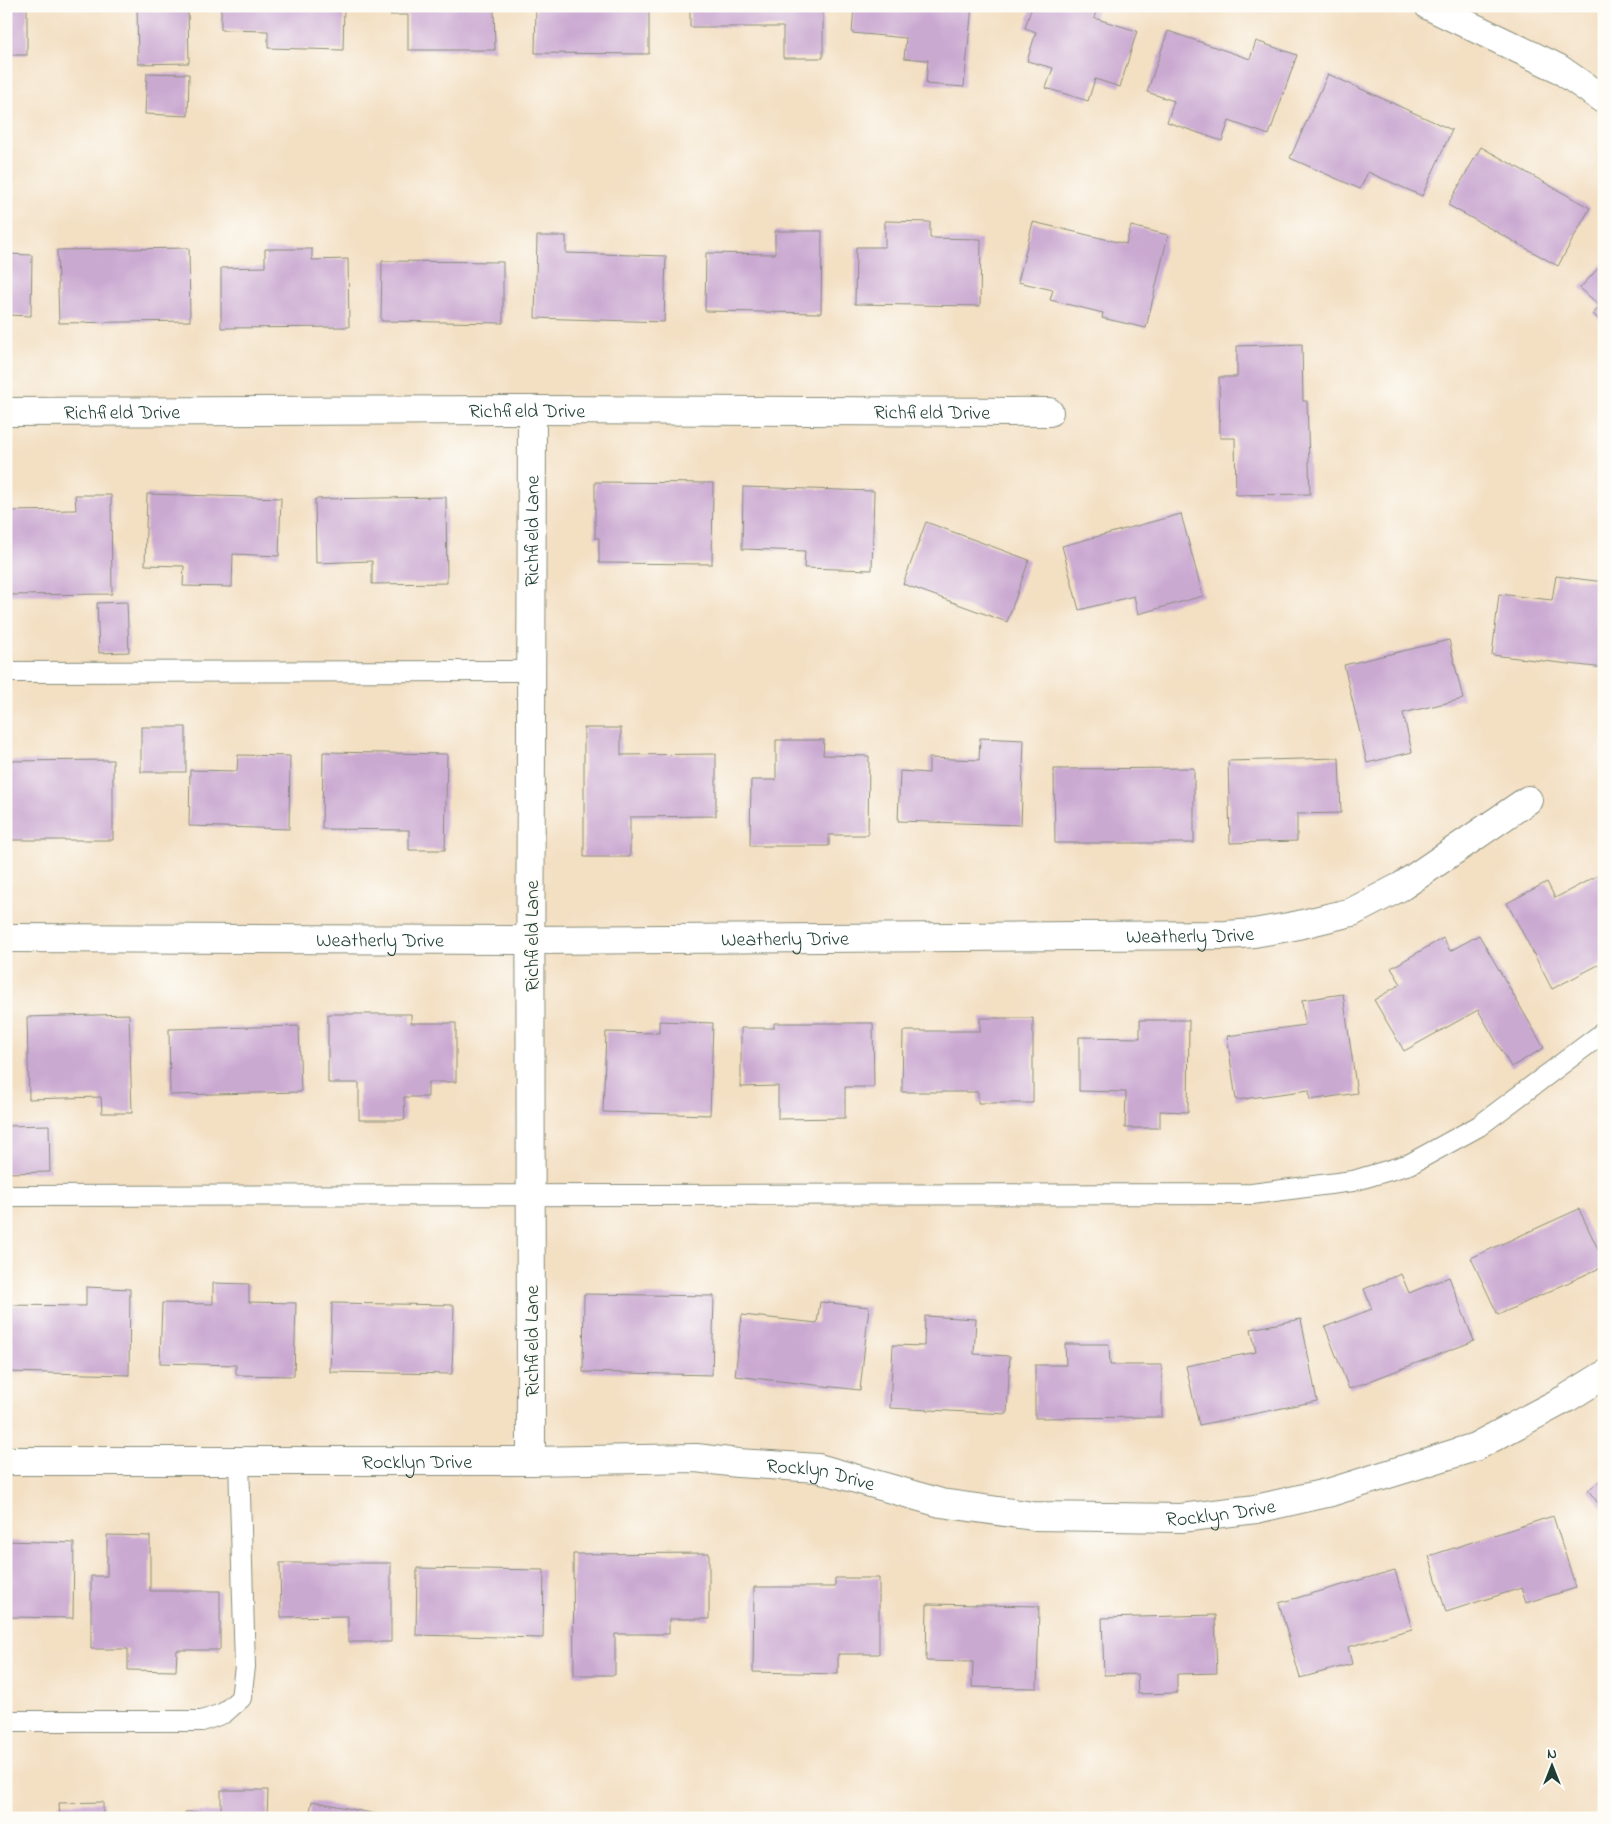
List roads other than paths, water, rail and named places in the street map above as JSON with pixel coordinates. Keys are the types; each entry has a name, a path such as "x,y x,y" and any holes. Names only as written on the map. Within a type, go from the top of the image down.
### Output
{"street":[{"path":"1429,6 1558,68 1604,100"},
{"name":"Richfield Drive","path":"6,412 532,410 1049,412"},
{"name":"Richfield Lane","path":"531,1461 532,940 530,670 532,410"},
{"name":"Weatherly Drive","path":"6,938 532,940 1226,935 1254,933 1294,926 1352,912 1402,886 1528,800"},
{"name":"Rocklyn Drive","path":"6,1460 531,1461 696,1458 738,1463 818,1468 941,1503 1032,1516 1181,1518 1256,1509 1331,1492 1475,1447 1567,1398 1604,1375"}],"lane":[{"path":"6,672 530,670"},
{"path":"6,1196 1252,1194 1353,1181 1410,1164 1479,1126 1604,1032"},
{"path":"6,1721 202,1721 224,1713 241,1698 245,1667 239,1461"}]}
